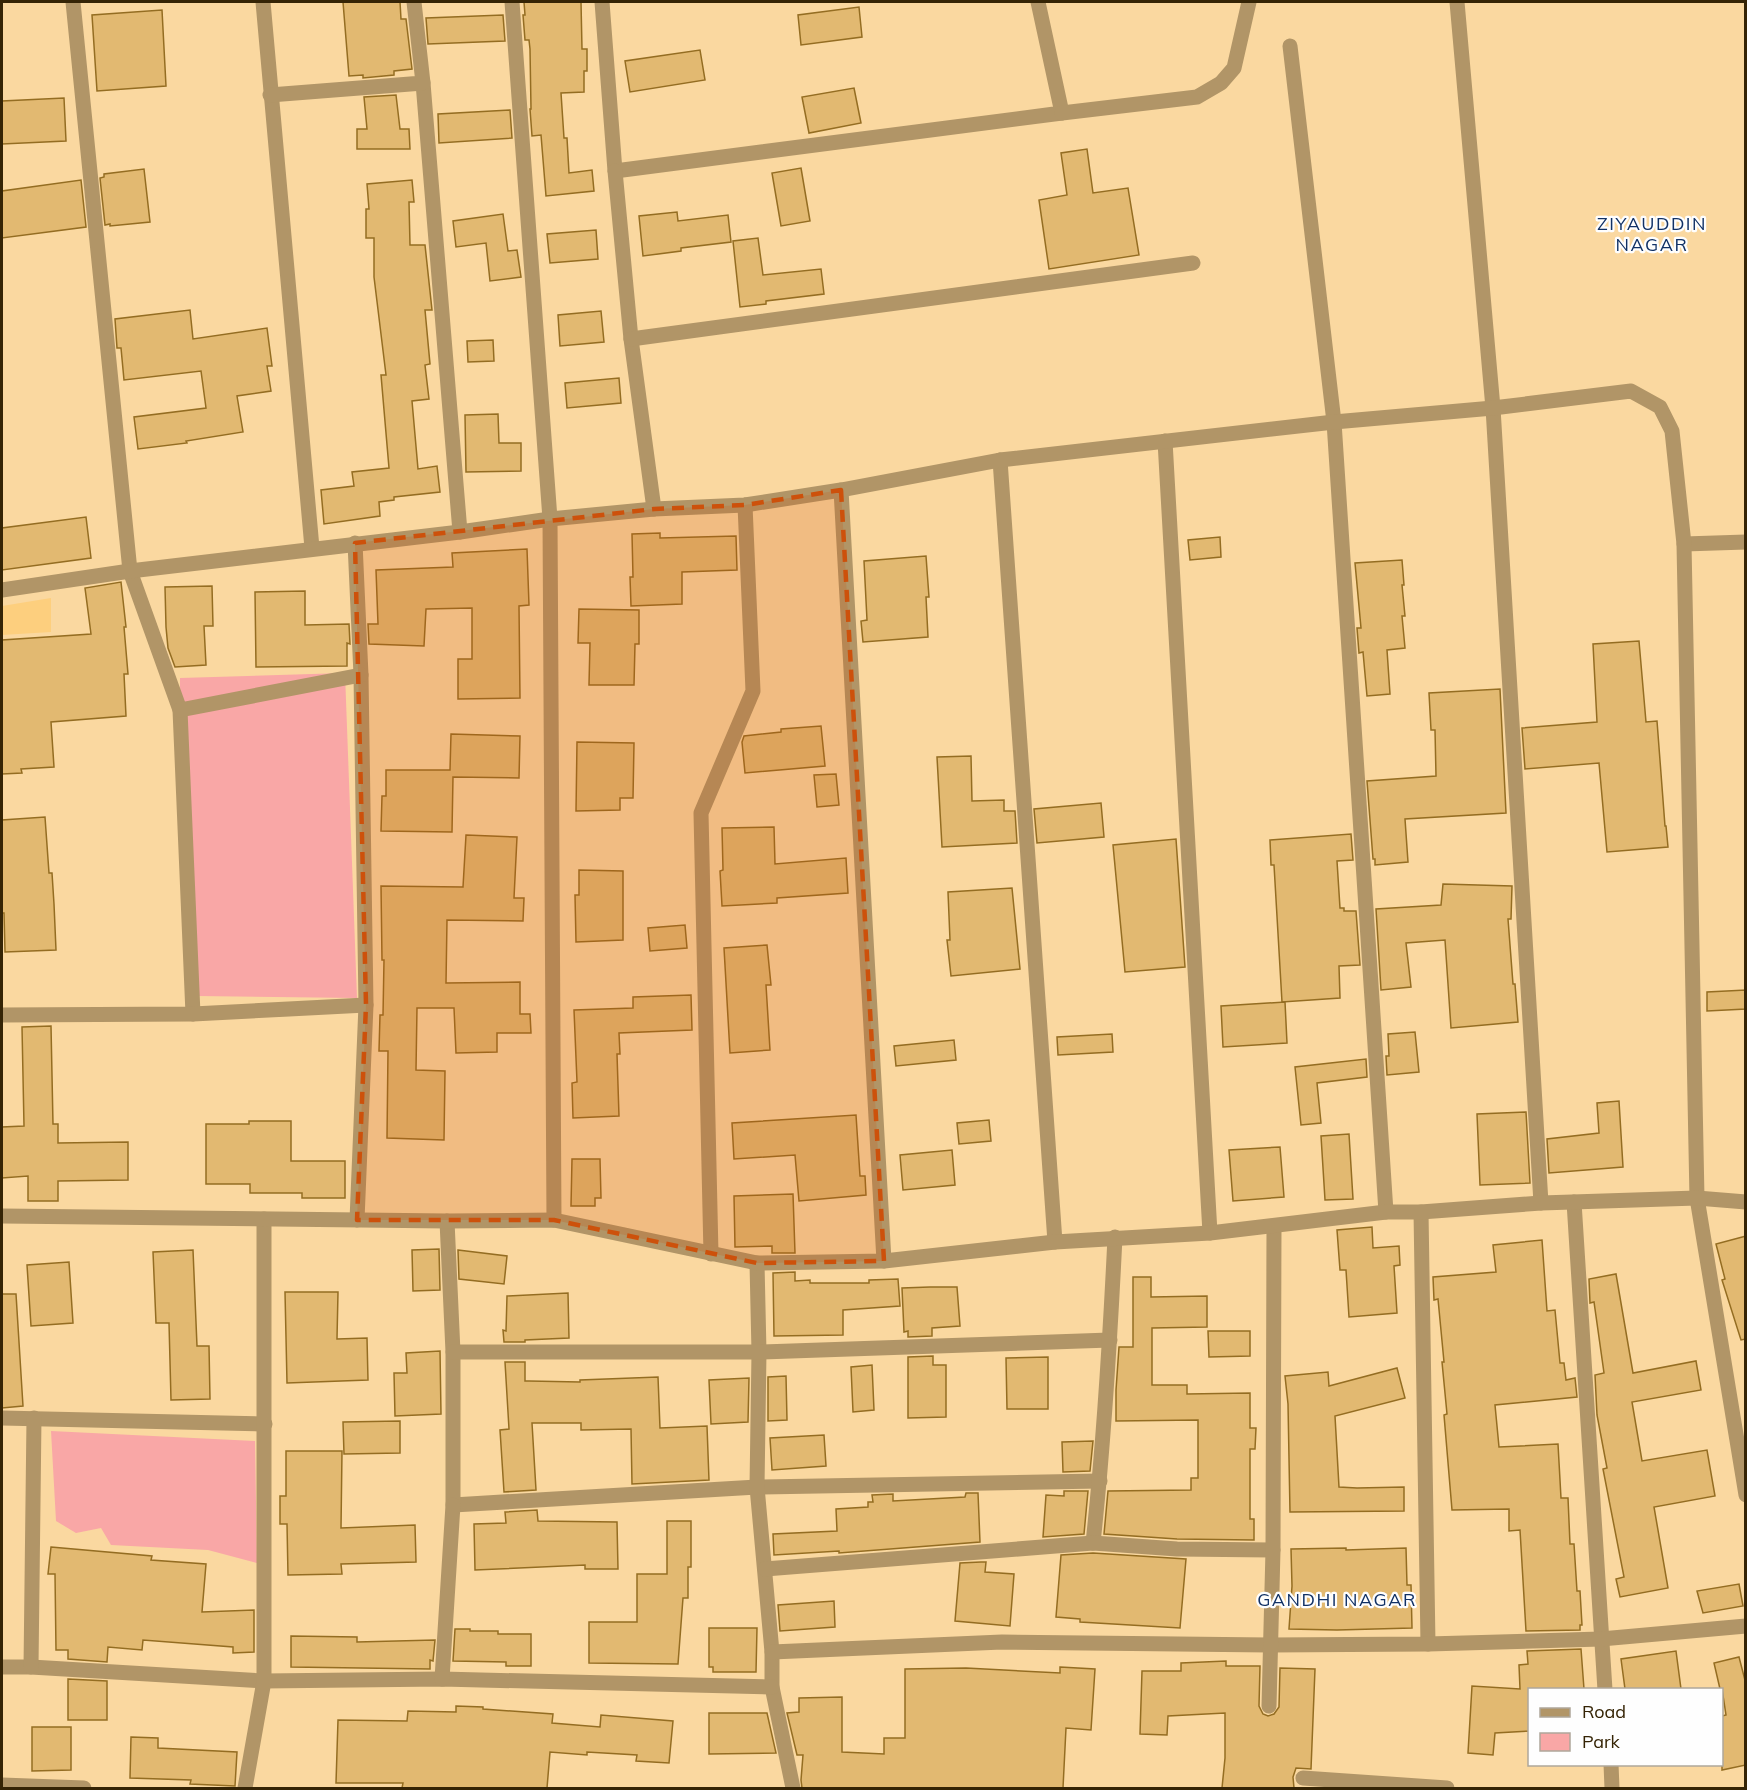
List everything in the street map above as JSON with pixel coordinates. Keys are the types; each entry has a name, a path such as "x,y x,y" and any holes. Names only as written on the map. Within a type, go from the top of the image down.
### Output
{"street":[{"path":"73,2 130,571 180,710 194,1014"},
{"path":"263,2 312,548"},
{"path":"414,2 423,83 460,532"},
{"path":"512,2 550,519 554,1220"},
{"path":"602,2 631,339 654,509"},
{"path":"1038,2 1062,113"},
{"path":"615,171 1197,97 1221,83 1234,68 1249,2"},
{"path":"1457,2 1493,408 1541,1203"},
{"path":"1290,46 1334,422 1386,1212"},
{"path":"270,95 423,83"},
{"path":"631,339 1193,263"},
{"path":"2,591 130,571 460,532 550,519 654,509 746,505 842,490 1000,460 1334,422 1493,408 1631,391 1660,407 1672,431 1684,544 1697,1198 1746,1495"},
{"path":"1165,441 1209,1233"},
{"path":"1000,460 1055,1242"},
{"path":"842,490 884,1261"},
{"path":"711,1254 701,813 753,691 746,505"},
{"path":"1684,544 1746,542"},
{"path":"355,543 361,675 366,1005 357,1220"},
{"path":"180,710 361,675"},
{"path":"2,1015 194,1014 366,1005"},
{"path":"2,1216 554,1220 757,1263 884,1261 1055,1242 1209,1233 1386,1212 1421,1212 1541,1203 1697,1198 1746,1202"},
{"path":"1574,1202 1605,1688"},
{"path":"1421,1212 1428,1644"},
{"path":"245,1788 264,1681 264,1219"},
{"path":"442,1679 453,1505 453,1352 447,1221"},
{"path":"1269,1706 1273,1550 1274,1226"},
{"path":"1093,1544 1100,1481 1115,1237"},
{"path":"757,1263 759,1352 757,1487 772,1652 772,1687 793,1788"},
{"path":"453,1352 759,1352 1110,1340"},
{"path":"2,1418 265,1424"},
{"path":"31,1667 34,1418"},
{"path":"453,1505 757,1487 1100,1481"},
{"path":"765,1569 1093,1544 1176,1549 1273,1550"},
{"path":"772,1652 1002,1642 1428,1644 1601,1639 1746,1626"},
{"path":"2,1667 264,1681 442,1679 772,1687"},
{"path":"1611,1766 1612,1788"},
{"path":"1303,1778 1447,1788"},
{"path":"2,1785 84,1788"}],"highlighted area":[{"path":"841,490 884,1261 757,1263 554,1220 357,1220 366,1005 355,543 654,509 745,505"}],"shaded area":[{"path":"51,598 51,632 2,635 2,606"}],"green space":[{"path":"345,673 357,998 197,996 180,678"},
{"path":"51,1431 255,1441 257,1563 208,1550 111,1545 101,1528 76,1533 56,1521"}],"building":[{"path":"343,2 400,2 401,19 406,19 412,69 394,71 394,75 363,78 363,75 349,76"},
{"path":"524,2 581,2 582,49 587,49 587,71 584,71 584,92 561,93 564,138 567,138 569,173 592,170 594,191 546,196 541,135 532,136 530,49 529,40 525,40"},
{"path":"859,7 862,37 801,45 798,15"},
{"path":"162,10 166,86 97,91 92,15"},
{"path":"503,15 505,41 428,44 426,18"},
{"path":"700,50 705,80 630,92 625,61"},
{"path":"854,88 861,123 809,133 802,97"},
{"path":"396,95 400,129 409,129 410,149 357,149 357,129 367,129 364,97"},
{"path":"64,98 66,141 2,144 2,101"},
{"path":"510,110 512,138 439,143 438,114"},
{"path":"1087,149 1093,193 1128,188 1139,255 1049,269 1039,200 1067,195 1061,153"},
{"path":"801,168 810,221 781,226 772,173"},
{"path":"144,169 150,222 105,225 100,178 104,177 104,174"},
{"path":"81,180 86,227 2,238 2,191"},
{"path":"412,180 414,202 409,202 410,245 425,245 432,310 425,310 430,364 425,365 429,399 412,401 418,469 437,466 440,492 394,497 394,500 379,502 380,516 324,524 321,490 354,486 352,472 389,468 381,375 386,375 374,277 374,238 366,238 366,209 369,209 367,184"},
{"path":"677,212 678,221 728,215 731,242 681,248 681,251 643,256 639,216"},
{"path":"503,214 508,251 517,250 521,277 490,281 486,243 456,247 453,221"},
{"path":"596,230 598,259 550,263 547,234"},
{"path":"758,238 763,275 821,269 824,294 766,301 766,304 740,307 733,241"},
{"path":"190,310 193,339 267,328 272,366 267,366 271,391 237,396 243,432 186,441 187,443 138,449 134,417 206,408 201,371 124,380 121,348 117,348 115,319"},
{"path":"601,311 604,342 560,346 558,315"},
{"path":"493,340 494,361 468,362 467,341"},
{"path":"619,378 621,403 567,408 565,383"},
{"path":"498,414 499,443 521,443 521,471 466,472 465,415"},
{"path":"86,517 91,558 2,570 2,528"},
{"path":"660,533 660,538 736,536 737,570 682,572 682,604 631,606 632,534"},
{"path":"1220,537 1221,557 1190,560 1188,540"},
{"path":"527,549 529,605 519,606 520,698 458,699 458,659 472,659 472,608 426,609 424,646 369,644 368,624 378,624 376,570 453,567 452,553"},
{"path":"926,556 929,597 926,597 928,637 863,642 861,621 867,620 864,561"},
{"path":"1402,560 1405,616 1402,616 1405,648 1387,650 1390,694 1367,696 1363,652 1359,653 1357,628 1361,628 1355,563"},
{"path":"121,582 128,674 124,674 126,716 51,722 54,767 21,769 22,773 2,774 2,640 91,634 85,588"},
{"path":"212,586 213,626 204,626 206,665 175,667 168,648 165,587"},
{"path":"305,591 305,625 349,624 350,644 347,643 347,666 256,667 255,592"},
{"path":"579,609 639,610 639,644 635,644 634,685 589,685 590,643 578,643"},
{"path":"1639,641 1646,722 1657,721 1668,847 1607,852 1599,763 1525,769 1522,728 1597,722 1593,644"},
{"path":"1500,689 1506,813 1405,819 1408,862 1375,865 1367,781 1436,776 1435,730 1431,730 1429,693"},
{"path":"821,726 825,766 745,773 742,742 744,736 781,732 781,729"},
{"path":"451,734 520,736 519,778 453,777 452,832 381,831 382,796 386,796 386,770 450,770"},
{"path":"577,742 634,743 633,798 620,798 620,810 576,811"},
{"path":"971,756 972,801 1004,800 1004,811 1015,811 1017,843 942,847 937,757"},
{"path":"836,774 839,805 817,807 814,775"},
{"path":"1101,803 1104,837 1037,843 1034,809"},
{"path":"45,817 49,873 52,873 56,950 5,952 4,913 2,913 2,820"},
{"path":"774,827 775,864 846,858 848,893 777,898 777,903 722,906 720,871 723,870 722,828"},
{"path":"1351,834 1353,860 1337,861 1340,908 1344,908 1344,911 1356,911 1360,965 1339,966 1340,998 1282,1002 1274,865 1271,865 1270,840"},
{"path":"466,835 517,837 514,898 524,898 523,921 447,920 446,983 520,982 520,1014 530,1014 531,1033 497,1033 497,1052 456,1053 454,1008 417,1008 416,1070 445,1071 444,1140 387,1138 388,1051 379,1051 380,1015 383,1015 384,960 382,960 381,886 463,887"},
{"path":"1176,839 1185,967 1125,972 1113,845"},
{"path":"579,870 623,871 623,940 576,942 575,895 579,895"},
{"path":"1443,884 1512,886 1511,919 1508,919 1518,1022 1451,1028 1445,940 1406,943 1411,987 1381,990 1376,909 1441,905"},
{"path":"1012,888 1020,969 951,976 947,940 950,940 948,892"},
{"path":"685,925 687,948 650,951 648,928"},
{"path":"767,945 771,985 766,985 770,1050 730,1053 724,948"},
{"path":"1746,990 1746,1009 1707,1011 1707,992"},
{"path":"691,995 692,1030 619,1033 620,1054 617,1054 619,1116 573,1118 572,1083 577,1082 574,1010 633,1008 633,997"},
{"path":"1285,1002 1287,1043 1223,1047 1221,1006"},
{"path":"51,1026 53,1124 58,1124 58,1143 128,1142 128,1180 58,1181 58,1201 28,1201 28,1176 2,1178 2,1127 24,1126 22,1027"},
{"path":"1415,1032 1419,1072 1387,1075 1388,1034"},
{"path":"1112,1034 1113,1052 1058,1055 1057,1037"},
{"path":"954,1040 956,1060 896,1066 894,1046"},
{"path":"1366,1059 1367,1077 1317,1083 1321,1123 1301,1125 1295,1067"},
{"path":"1619,1101 1623,1167 1549,1173 1547,1139 1599,1133 1597,1103"},
{"path":"1526,1112 1530,1183 1480,1185 1477,1114"},
{"path":"856,1115 860,1176 865,1176 866,1195 799,1201 795,1155 734,1159 732,1123"},
{"path":"989,1120 991,1141 959,1144 957,1123"},
{"path":"249,1121 291,1121 291,1161 345,1161 345,1198 302,1198 302,1193 250,1193 250,1184 206,1184 206,1124 249,1124"},
{"path":"1349,1134 1353,1199 1325,1200 1321,1136"},
{"path":"1280,1147 1284,1197 1233,1201 1229,1150"},
{"path":"952,1150 955,1185 903,1190 900,1155"},
{"path":"572,1159 600,1159 601,1198 595,1198 595,1206 571,1206"},
{"path":"793,1194 795,1253 772,1253 772,1246 735,1247 734,1196"},
{"path":"1372,1227 1373,1248 1399,1246 1400,1265 1394,1266 1397,1313 1349,1317 1346,1270 1340,1270 1337,1230"},
{"path":"1746,1236 1746,1339 1741,1340 1722,1280 1725,1279 1716,1244"},
{"path":"1542,1240 1547,1311 1555,1310 1560,1363 1564,1363 1566,1380 1575,1378 1577,1397 1495,1405 1499,1447 1558,1444 1561,1498 1568,1498 1570,1544 1574,1544 1577,1591 1580,1591 1582,1625 1580,1625 1580,1630 1526,1631 1520,1530 1509,1531 1509,1509 1452,1510 1444,1415 1447,1414 1442,1362 1444,1362 1438,1299 1434,1300 1433,1277 1496,1272 1493,1245"},
{"path":"439,1249 440,1290 413,1291 412,1250"},
{"path":"193,1250 197,1346 209,1346 210,1399 171,1400 169,1323 156,1323 153,1252"},
{"path":"458,1250 507,1256 504,1284 459,1279"},
{"path":"69,1262 73,1323 31,1326 27,1265"},
{"path":"795,1272 795,1281 810,1280 810,1283 869,1283 869,1280 898,1279 900,1306 843,1310 843,1335 774,1336 773,1273"},
{"path":"1616,1274 1633,1373 1696,1361 1701,1390 1632,1402 1642,1461 1707,1450 1715,1496 1654,1507 1668,1588 1620,1597 1616,1579 1624,1577 1603,1469 1607,1468 1597,1415 1595,1375 1604,1373 1594,1302 1590,1303 1589,1279"},
{"path":"1133,1277 1151,1277 1151,1297 1207,1296 1207,1327 1152,1328 1152,1385 1187,1385 1187,1394 1250,1393 1250,1428 1256,1428 1255,1449 1250,1449 1250,1519 1254,1519 1254,1540 1177,1539 1104,1534 1108,1491 1191,1490 1191,1478 1198,1478 1198,1420 1116,1421 1119,1347 1133,1347"},
{"path":"957,1287 960,1326 932,1328 932,1336 908,1337 908,1331 904,1332 902,1288"},
{"path":"285,1292 338,1292 337,1339 367,1338 368,1380 287,1383"},
{"path":"568,1293 569,1338 504,1342 507,1296"},
{"path":"2,1294 16,1294 23,1406 2,1408"},
{"path":"1208,1331 1250,1331 1250,1356 1209,1357"},
{"path":"440,1351 441,1414 395,1416 394,1373 407,1373 406,1353"},
{"path":"933,1356 933,1365 946,1365 946,1417 908,1418 908,1357"},
{"path":"1048,1357 1048,1409 1007,1409 1006,1358"},
{"path":"505,1362 525,1362 525,1381 580,1382 580,1380 658,1377 660,1428 707,1426 709,1480 632,1484 631,1429 581,1430 581,1423 532,1423 536,1490 504,1492 500,1430 509,1429"},
{"path":"872,1365 874,1410 853,1412 851,1367"},
{"path":"1397,1368 1405,1398 1335,1416 1339,1487 1404,1487 1404,1511 1290,1512 1288,1404 1285,1376 1328,1372 1329,1386"},
{"path":"786,1376 787,1420 768,1421 768,1377"},
{"path":"749,1378 748,1422 711,1424 709,1380"},
{"path":"400,1421 400,1453 344,1454 343,1422"},
{"path":"824,1435 826,1466 772,1470 770,1438"},
{"path":"1093,1441 1090,1471 1063,1472 1062,1442"},
{"path":"286,1451 342,1451 341,1528 415,1525 416,1562 341,1564 342,1574 288,1575 287,1524 280,1524 280,1496 286,1496"},
{"path":"1064,1491 1088,1491 1084,1534 1043,1537 1046,1495 1064,1496"},
{"path":"966,1493 978,1493 980,1542 839,1553 839,1551 774,1555 773,1534 837,1531 836,1509 868,1507 868,1502 873,1502 872,1495 893,1494 893,1501 965,1497"},
{"path":"537,1510 538,1521 617,1522 618,1569 585,1569 585,1565 475,1570 474,1524 506,1523 505,1512"},
{"path":"667,1521 691,1521 691,1567 688,1567 688,1598 683,1598 678,1664 589,1663 589,1622 637,1622 637,1574 667,1574"},
{"path":"51,1547 152,1556 151,1560 206,1564 202,1612 254,1610 254,1652 233,1653 233,1647 143,1640 142,1650 108,1647 107,1662 68,1659 68,1650 56,1650 55,1574 48,1574"},
{"path":"1346,1548 1346,1550 1406,1548 1407,1585 1411,1585 1412,1628 1289,1629 1292,1586 1291,1549"},
{"path":"1093,1553 1186,1559 1180,1628 1080,1622 1080,1619 1056,1617 1061,1555"},
{"path":"986,1562 985,1572 1014,1574 1010,1626 955,1621 960,1563"},
{"path":"1739,1584 1743,1606 1703,1613 1697,1591"},
{"path":"834,1601 835,1627 780,1631 778,1605"},
{"path":"709,1628 757,1628 756,1672 713,1672 713,1667 709,1667"},
{"path":"455,1629 498,1631 498,1634 531,1634 531,1666 506,1666 506,1662 453,1661"},
{"path":"291,1636 357,1637 357,1642 435,1640 433,1661 430,1660 430,1669 291,1667"},
{"path":"1581,1649 1584,1688 1528,1688 1528,1731 1495,1733 1493,1755 1468,1753 1472,1686 1520,1689 1519,1665 1528,1664 1527,1651"},
{"path":"1676,1651 1681,1688 1625,1688 1621,1659"},
{"path":"1739,1657 1746,1684 1746,1765 1722,1770 1723,1716 1726,1715 1723,1688 1720,1688 1714,1663"},
{"path":"1226,1661 1226,1666 1260,1666 1259,1706 1263,1714 1268,1716 1274,1714 1279,1707 1280,1668 1315,1669 1311,1769 1296,1768 1293,1777 1294,1788 1222,1788 1225,1713 1168,1716 1167,1735 1140,1734 1142,1671 1181,1671 1181,1663"},
{"path":"1060,1667 1095,1669 1091,1730 1066,1728 1063,1788 802,1788 803,1755 797,1755 787,1713 799,1712 799,1698 842,1697 842,1752 884,1754 884,1738 905,1738 905,1669 966,1668 1060,1673"},
{"path":"68,1679 107,1681 107,1720 68,1720"},
{"path":"456,1706 553,1714 552,1723 600,1727 601,1715 673,1721 669,1763 636,1761 637,1755 550,1752 547,1788 402,1788 403,1783 336,1783 338,1720 407,1721 408,1711 456,1712"},
{"path":"709,1713 767,1713 776,1753 709,1754"},
{"path":"32,1727 71,1727 71,1770 32,1771"},
{"path":"131,1737 158,1738 158,1748 237,1752 235,1786 190,1784 191,1780 130,1778"}],"district":[{"name":"ZIYAUDDIN NAGAR","path":"1652,234"},
{"name":"GANDHI NAGAR","path":"1337,1600"}]}
